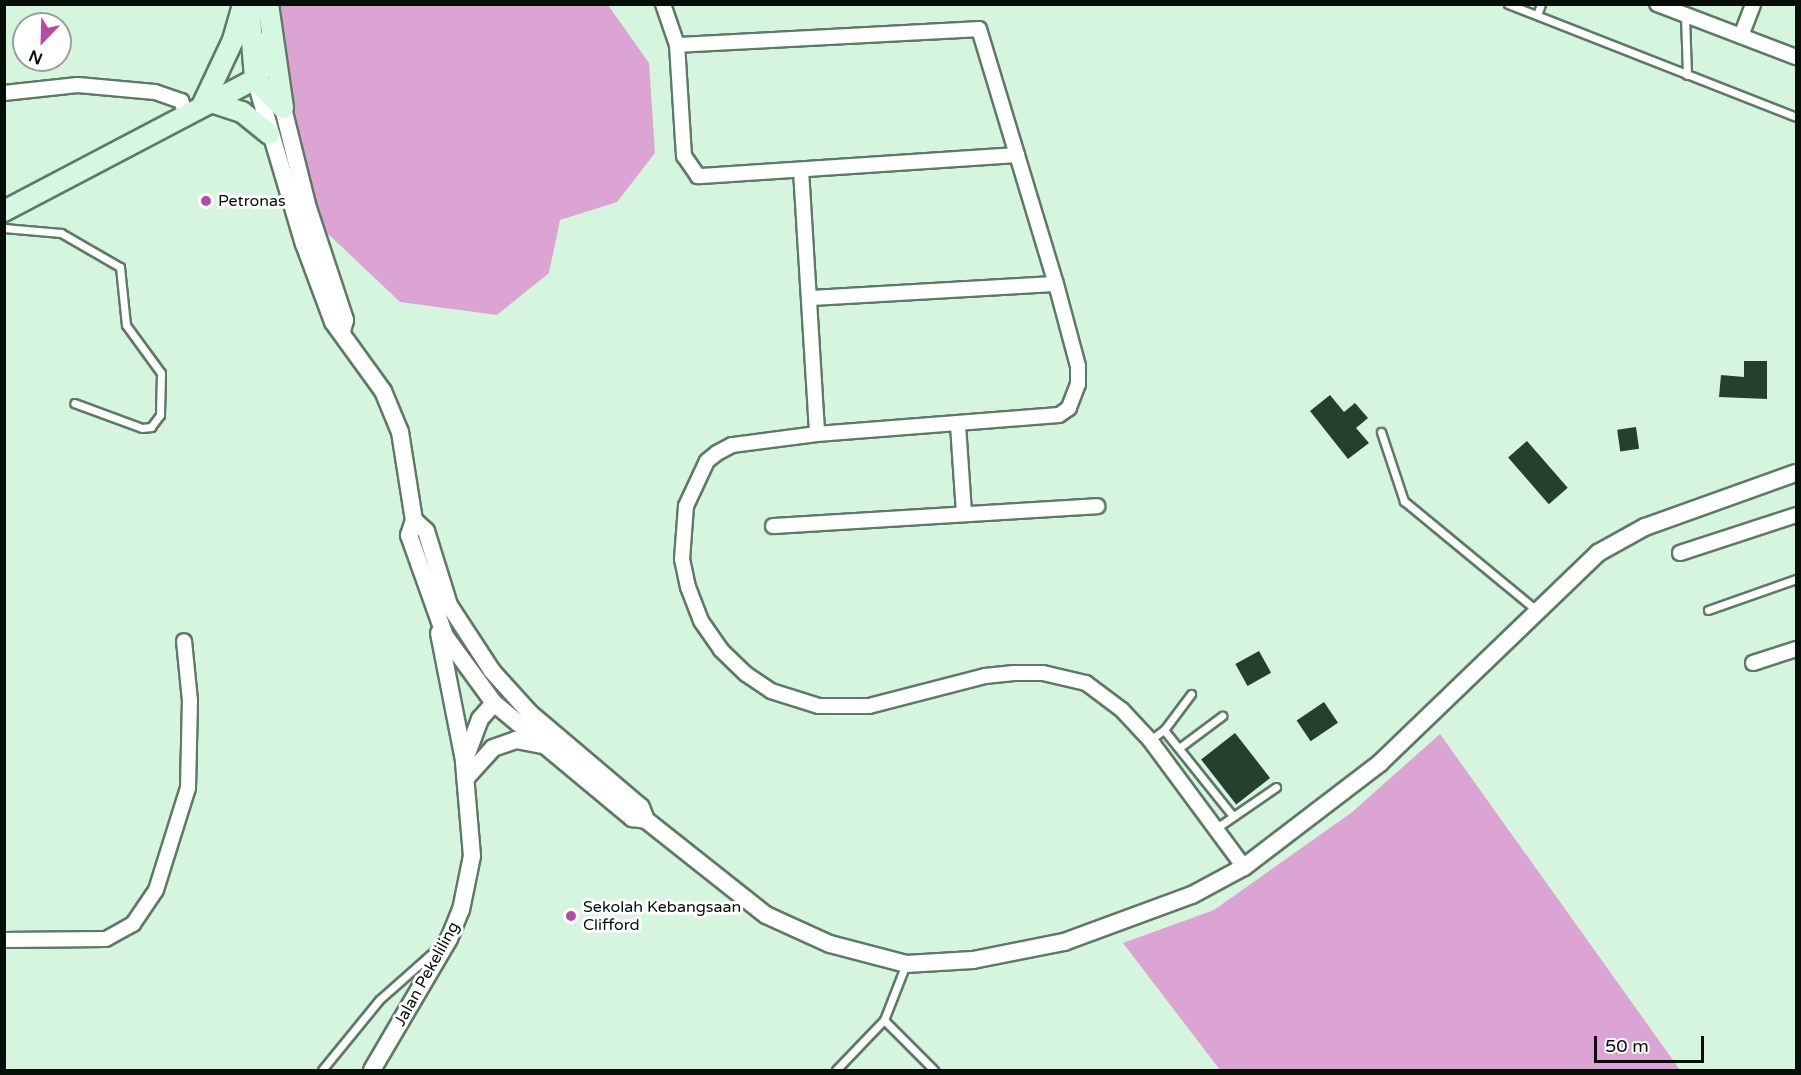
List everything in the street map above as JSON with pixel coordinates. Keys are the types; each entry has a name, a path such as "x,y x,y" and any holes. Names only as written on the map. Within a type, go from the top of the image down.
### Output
{"main road":[{"path":"200,107 233,40 243,4"},
{"path":"249,4 255,80 283,108"},
{"path":"268,4 270,38 283,108"},
{"path":"4,211 255,80 266,63 270,38"},
{"path":"200,107 242,112 269,134"}],"street":[{"path":"663,4 677,45 684,156 692,172 705,177 1017,155"},
{"path":"1657,4 1797,57"},
{"path":"1741,36 1753,4"},
{"path":"677,45 979,29 1056,284 1078,366 1078,384 1069,408 1059,416 817,434 732,445 717,453 707,461 686,506 682,559 688,587 701,621 721,650 746,674 795,700 843,708 869,706 985,676 1053,674 1086,683 1104,695 1150,740 1244,867"},
{"path":"255,80 269,134 304,244 333,322 342,330 383,391 400,432 414,520 410,536 436,615 465,770 493,748 516,740 542,745"},
{"path":"4,93 78,85 155,92 200,107"},
{"path":"283,108 308,208 345,320 342,330"},
{"path":"801,170 817,434"},
{"path":"810,298 1056,284"},
{"path":"958,424 964,514"},
{"path":"436,615 458,658 494,703 632,818 646,820 766,915 830,944 906,964 973,960 1064,942 1192,895 1244,867 1380,763 1536,610 1619,539 1797,473"},
{"path":"773,526 1097,506"},
{"path":"1680,553 1797,516"},
{"path":"414,520 426,531 449,605 492,671 530,713 641,807 646,820"},
{"path":"4,940 106,939 133,924 156,890 182,814 190,768 184,641"},
{"path":"1753,663 1797,649"},
{"path":"492,671 494,703"},
{"path":"494,703 530,713"},
{"name":"Jalan Pekeliling","path":"372,1071 449,939 461,910 472,856 465,770 480,719 494,703"}],"lane":[{"path":"1508,4 1797,117"},
{"path":"1537,15 1541,4"},
{"path":"1676,10 1687,75"},
{"path":"4,228 61,233 120,267 126,325 161,373 160,415 151,427 142,428 74,404"},
{"path":"1381,432 1404,501 1536,610"},
{"path":"1708,610 1797,579"},
{"path":"1150,740 1164,730 1191,694"},
{"path":"1179,748 1222,716"},
{"path":"1164,730 1233,816"},
{"path":"1215,829 1276,787"},
{"path":"322,1071 379,1000 424,957 449,939"},
{"path":"836,1071 884,1020 906,964"},
{"path":"884,1020 934,1071"}],"shaded area":[{"path":"276,5 608,5 649,63 655,153 617,202 560,220 549,273 497,315 400,302 324,230 291,122"},
{"path":"1440,734 1680,1070 1220,1070 1123,943 1214,910 1351,813"}],"building":[{"path":"1744,361 1767,361 1767,399 1719,397 1721,375 1744,377"},
{"path":"1330,395 1344,412 1355,403 1368,418 1356,428 1369,443 1348,459 1310,411"},
{"path":"1636,427 1639,449 1620,451 1617,430"},
{"path":"1527,441 1568,488 1549,504 1508,457"},
{"path":"1259,651 1271,673 1248,686 1235,664"},
{"path":"1324,702 1338,723 1311,741 1297,720"},
{"path":"1235,733 1270,778 1236,804 1201,759"}],"place":[{"name":"Petronas","path":"206,201"},
{"name":"Sekolah Kebangsaan Clifford","path":"571,916"}]}
